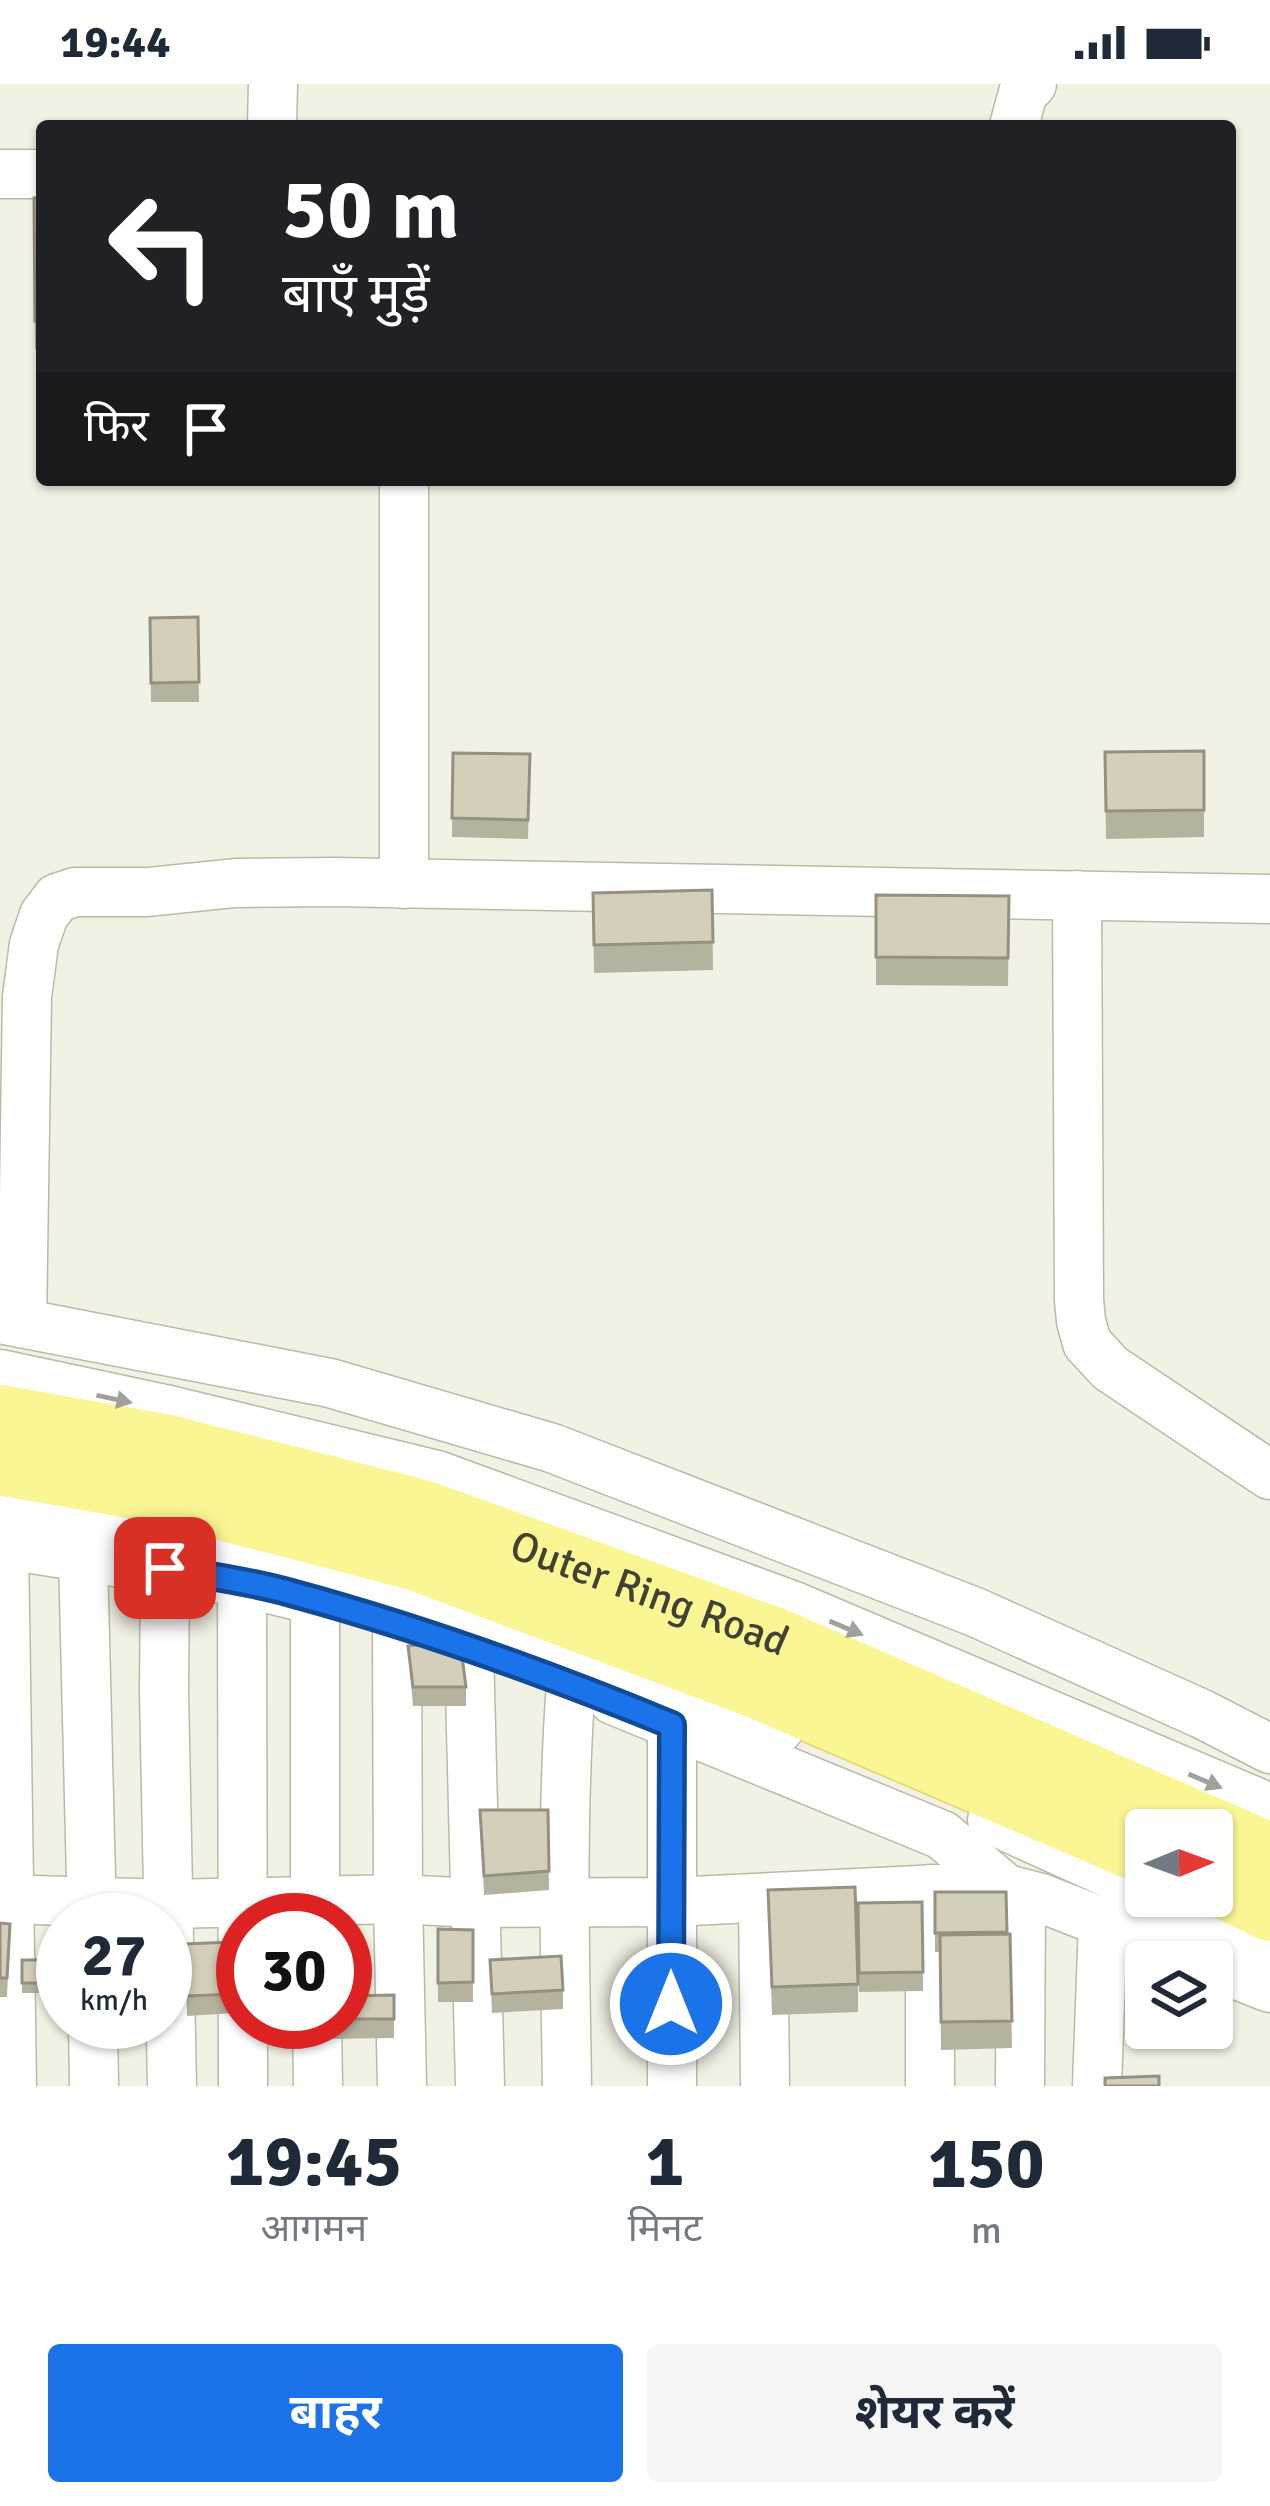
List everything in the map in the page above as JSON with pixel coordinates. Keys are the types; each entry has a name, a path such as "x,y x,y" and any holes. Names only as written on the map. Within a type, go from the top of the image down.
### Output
{"main road":[{"name":"Outer Ring Road","path":"0,1414 164,1444 423,1510 776,1638 1270,1853"},
{"name":"Outer Ring Road","path":"0,1465 151,1492 414,1560 758,1689 1125,1846"},
{"path":"1233,1892 1270,1911"}],"street":[{"path":"1016,120 1023,93 1032,84"},
{"path":"0,174 36,174"},
{"path":"404,486 404,884"},
{"path":"1270,899 235,883 148,892 75,892 57,898 44,914 34,944 27,997 11,1321 330,1383 552,1448 975,1612 1270,1749"},
{"path":"1077,896 1079,1300 1087,1343 1110,1368 1270,1475"},
{"name":"Outer Ring Road","path":"0,1374 437,1474 794,1606 1270,1808"},
{"path":"12,2086 5,1899 2,1531 82,1556 242,1582 397,1625 571,1684 943,1835 1014,1891 1020,2086"},
{"name":"Outer Ring Road","path":"2,1531 238,1545 524,1634 834,1749 1125,1881"},
{"path":"82,1556 91,1893"},
{"path":"165,1568 170,1893"},
{"path":"241,1893 242,1582"},
{"path":"315,1600 315,1893"},
{"path":"397,1625 403,2086"},
{"path":"469,1649 480,2086"},
{"path":"567,2086 565,1903 571,1684"},
{"path":"672,1725 672,2086"},
{"path":"372,1902 670,1902 955,1886 1014,1891 1150,1941"},
{"path":"930,1889 930,2086"},
{"path":"763,1898 765,2086"},
{"path":"5,1899 36,1904"},
{"path":"1204,1917 1270,1949"},
{"path":"1097,2086 1103,1922"},
{"path":"1233,1974 1270,1988"},
{"path":"93,2049 94,2086"},
{"path":"172,2049 172,2086"},
{"path":"243,2049 243,2086"},
{"path":"317,2049 318,2086"}],"building":[{"path":"34,198 36,198 36,321"},
{"path":"198,617 199,682 151,683 150,618"},
{"path":"1204,751 1204,810 1106,811 1105,752"},
{"path":"453,753 530,754 528,820 452,818"},
{"path":"712,890 713,942 594,945 593,893"},
{"path":"876,895 1009,896 1008,958 876,957"},
{"path":"460,1640 466,1687 413,1687 408,1646"},
{"path":"480,1810 548,1810 549,1871 484,1876"},
{"path":"855,1887 858,1984 772,1987 768,1890"},
{"path":"935,1892 1006,1892 1007,1932 935,1933"},
{"path":"922,1902 923,1972 859,1973 858,1903"},
{"path":"0,1923 10,1924 7,1978 0,1978"},
{"path":"438,1929 473,1930 473,1982 438,1983"},
{"path":"1010,1934 1012,2021 941,2022 940,1935"},
{"path":"216,1943 216,1995 192,1996 192,1944"},
{"path":"561,1956 563,1990 492,1994 490,1960"},
{"path":"22,1960 36,1960 36,1983 22,1983"},
{"path":"372,1995 394,1995 394,2019 372,2019"},
{"path":"1159,2076 1159,2086 1105,2086 1105,2078"}],"route":[{"path":"165,1568 288,1592 397,1625 571,1684 672,1725 671,2004"}]}
